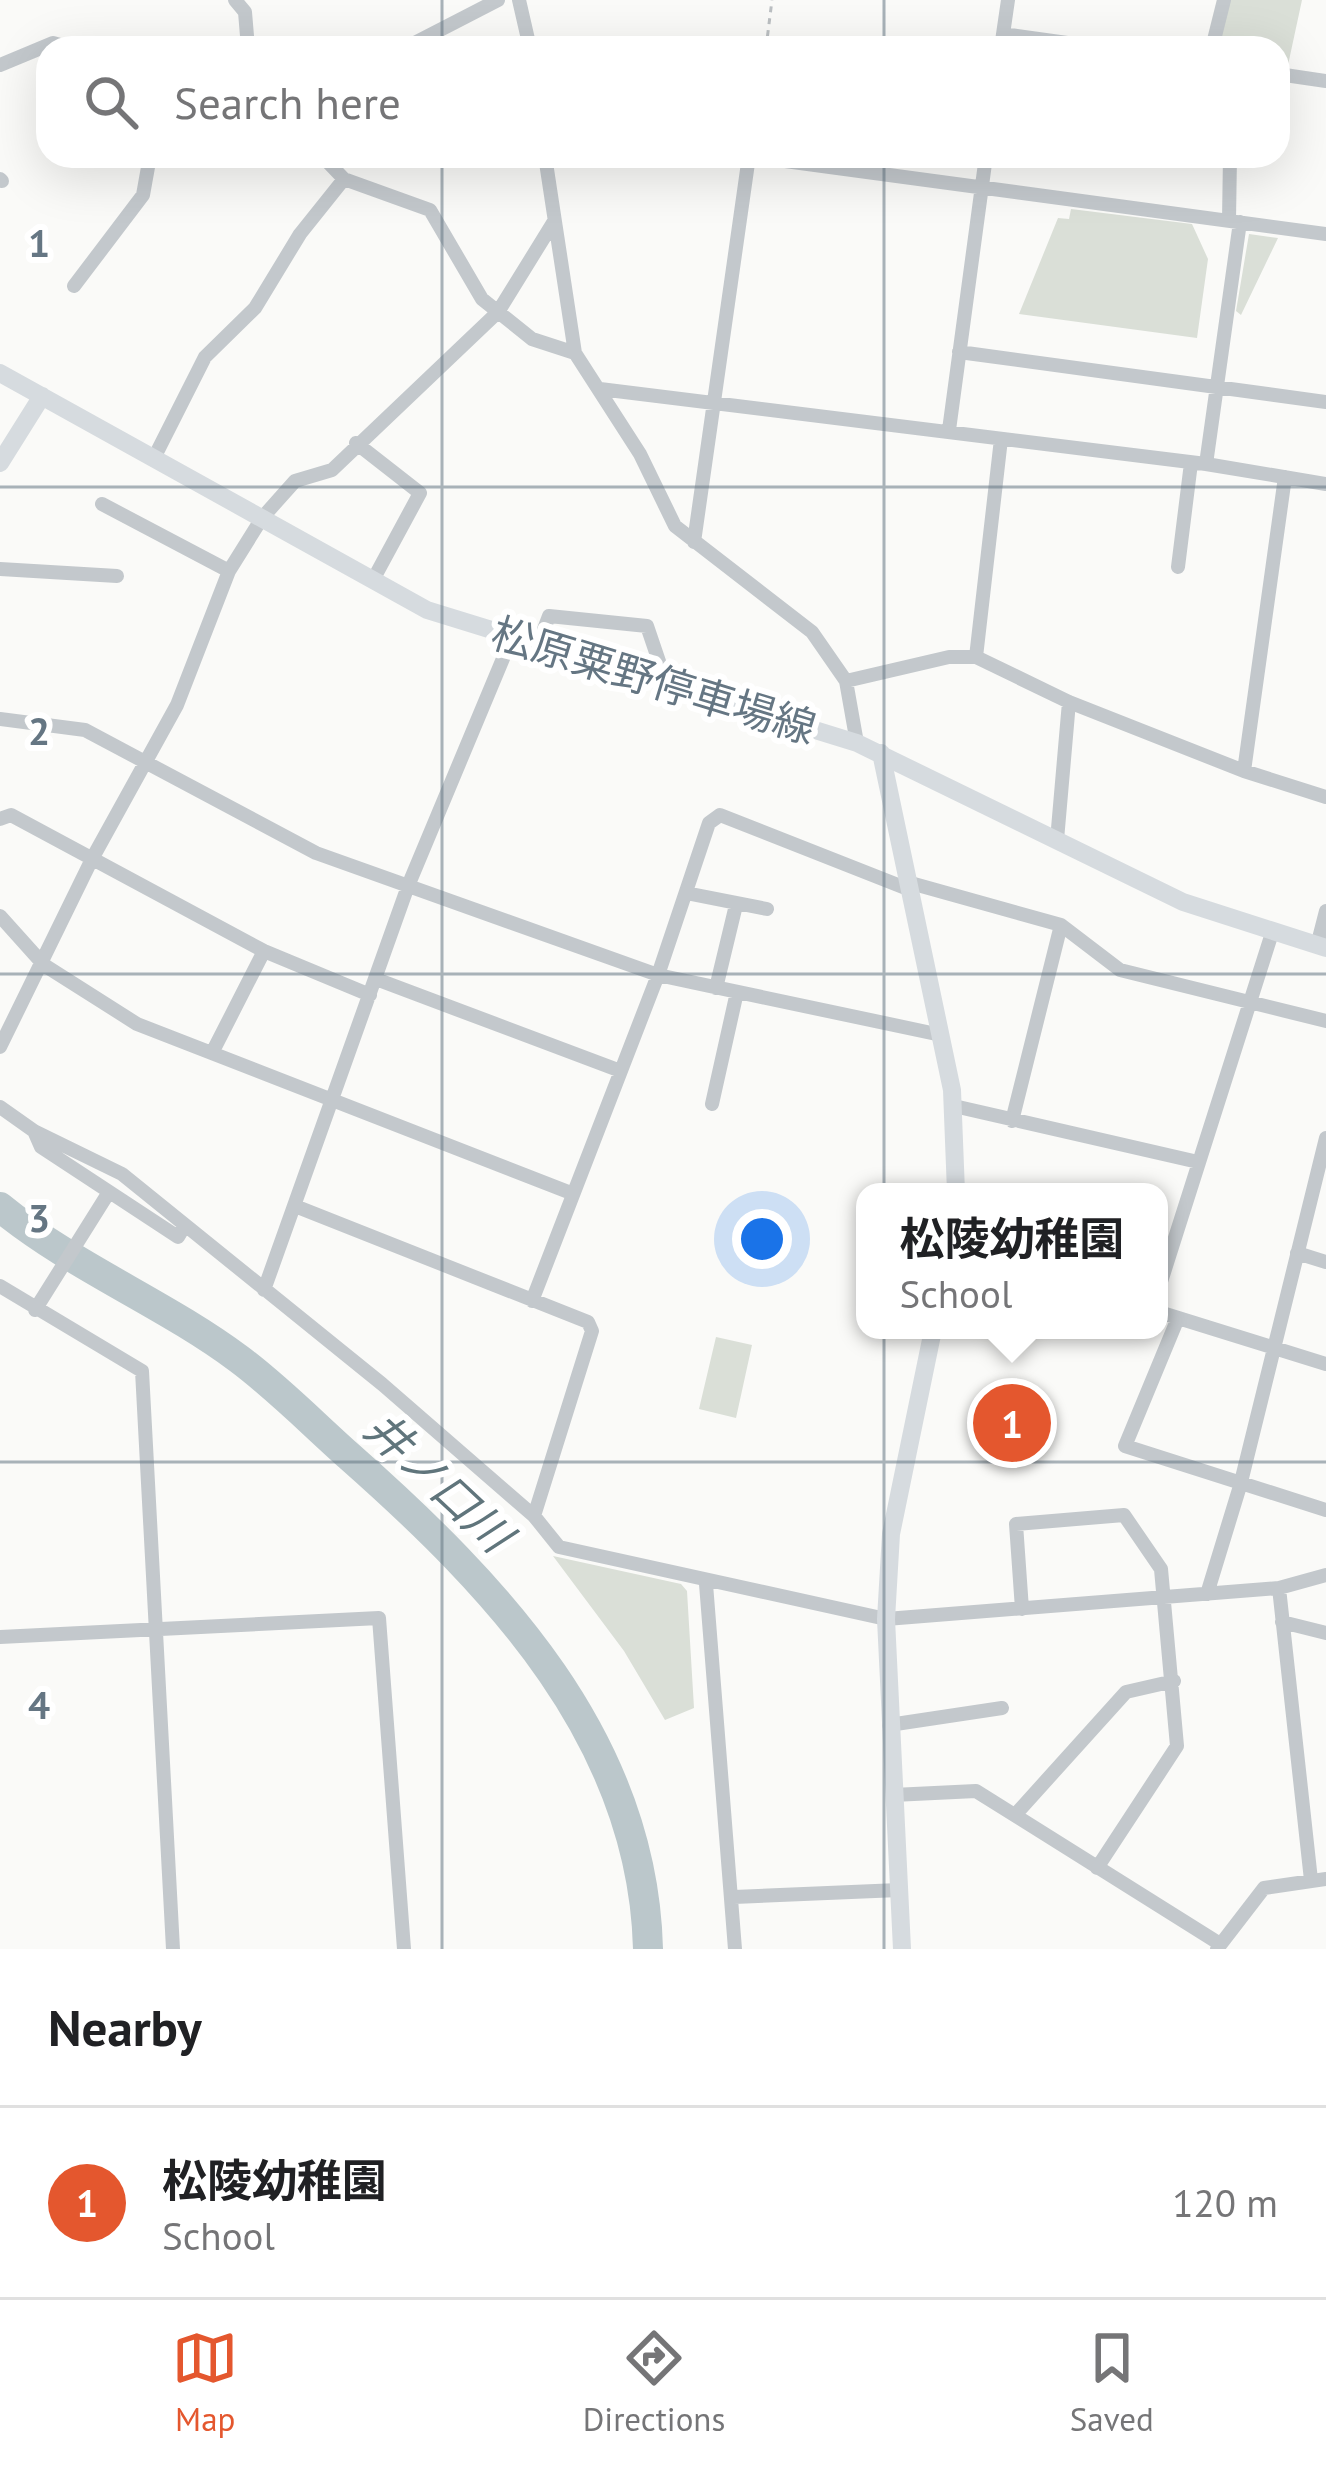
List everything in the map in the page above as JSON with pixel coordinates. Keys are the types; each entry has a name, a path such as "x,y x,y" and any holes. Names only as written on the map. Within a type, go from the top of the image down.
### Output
{"main road":[{"name":"松原粟野停車場線","path":"0,373 428,610 857,743 1201,909 1322,947"},
{"path":"0,463 43,396"},
{"path":"880,753 954,1106 956,1183"},
{"path":"902,1949 886,1619 891,1534 931,1339"}],"street":[{"path":"235,0 245,12 247,36"},
{"path":"428,36 498,0"},
{"path":"519,0 527,36"},
{"path":"1003,36 1008,0"},
{"path":"1215,36 1224,0"},
{"path":"0,65 36,50"},
{"path":"1290,76 1326,81"},
{"path":"74,286 143,195 149,168"},
{"path":"333,168 344,179 430,210 482,299 532,339 575,353"},
{"path":"546,168 575,353 640,454 675,526 812,632 846,681 857,743"},
{"path":"694,542 746,168"},
{"path":"833,168 1326,234"},
{"path":"949,430 985,168"},
{"path":"1178,567 1216,384 1235,221 1231,168"},
{"path":"155,456 205,357 255,308 300,234 344,179"},
{"path":"0,1047 92,860 177,705 229,571 262,518 296,481 332,470 498,312 553,223"},
{"path":"959,352 1326,402"},
{"path":"600,389 949,430 1326,484"},
{"path":"976,657 1000,439"},
{"path":"356,443 420,494 373,580"},
{"path":"1244,771 1285,477"},
{"path":"102,504 229,571"},
{"path":"0,569 117,576"},
{"path":"538,645 549,616 647,626 666,682"},
{"path":"264,1290 408,886 512,637"},
{"path":"846,681 949,657 976,657 1069,701 1244,771 1326,797"},
{"path":"1057,840 1069,701"},
{"path":"0,719 85,730 316,853 658,975 941,1035"},
{"path":"532,1301 658,975 709,823 720,814 908,885 1061,925 1120,970 1326,1021"},
{"path":"0,819 11,815 264,951 370,995"},
{"path":"686,893 767,909"},
{"path":"716,988 736,905"},
{"path":"1322,947 1326,911"},
{"path":"0,916 44,965 136,1024 571,1193"},
{"path":"1012,1120 1061,925"},
{"path":"1168,1259 1272,933"},
{"path":"212,1053 264,951"},
{"path":"376,979 618,1070"},
{"path":"712,1104 737,992"},
{"path":"954,1106 1198,1162"},
{"path":"0,1107 34,1131 122,1174 533,1516 559,1546 706,1584 886,1619 1279,1588 1326,1575"},
{"path":"34,1131 40,1147 106,1197 178,1237 184,1227"},
{"path":"1207,1594 1240,1486 1325,1148"},
{"path":"35,1310 106,1197"},
{"path":"295,1206 588,1322 592,1331 533,1516"},
{"path":"1297,1253 1326,1262"},
{"path":"0,1286 142,1371 173,1949"},
{"path":"1168,1315 1326,1364"},
{"path":"1178,1318 1125,1446 1326,1510"},
{"path":"1022,1609 1016,1524 1124,1515 1160,1569 1177,1746 1097,1868"},
{"path":"706,1584 735,1949"},
{"path":"893,1795 976,1791 1219,1947 1264,1888 1318,1879 1279,1588"},
{"path":"0,1636 379,1618 404,1949"},
{"path":"1282,1622 1326,1633"},
{"path":"1015,1815 1126,1692 1174,1681"},
{"path":"890,1726 1002,1708"},
{"path":"734,1897 899,1890"}],"path":[{"path":"768,36 772,0"}],"shaded area":[{"path":"1227,0 1302,0 1290,56 1290,36 1221,36"},
{"path":"1071,209 1192,224 1208,259 1197,338 1019,314 1058,218 1069,219"},
{"path":"1249,234 1278,238 1241,315 1236,311"},
{"path":"716,1337 752,1345 736,1418 699,1409"},
{"path":"553,1556 681,1584 687,1591 694,1708 665,1720 624,1651"}],"waterway":[{"name":"井ノ口川","path":"0,1207 253,1370 404,1506 507,1614 552,1672 590,1735 620,1802 640,1873 648,1949"}],"place":[{"name":"松陵幼稚園","path":"1012,1423"}]}
